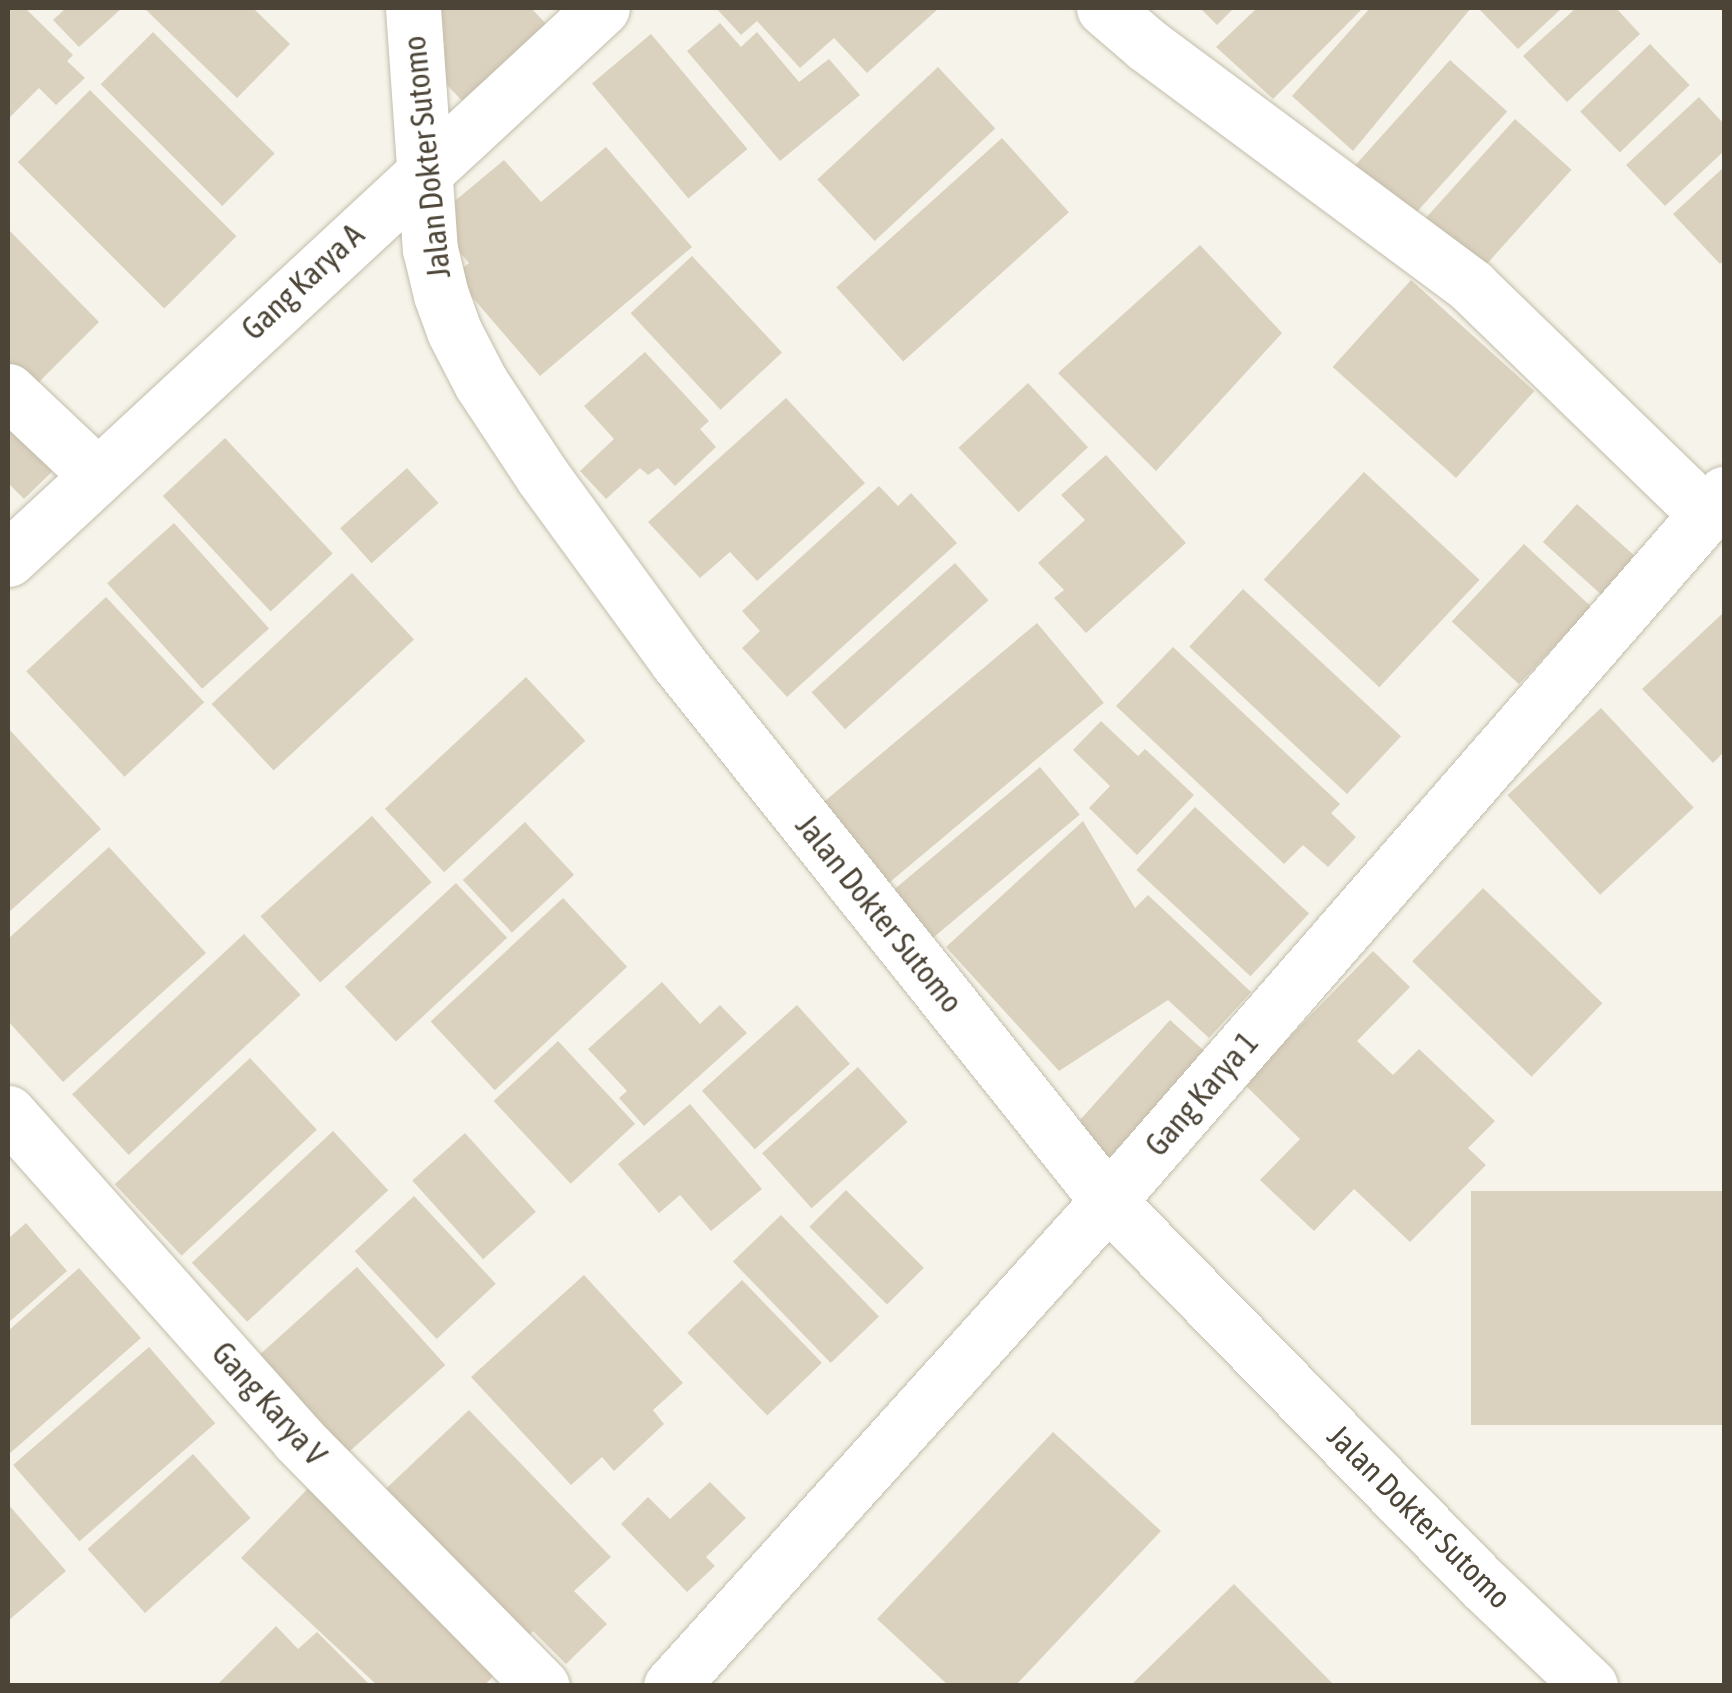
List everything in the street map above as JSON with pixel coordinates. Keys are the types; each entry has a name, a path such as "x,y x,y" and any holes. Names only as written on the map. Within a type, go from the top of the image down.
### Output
{"street":[{"name":"Jalan Dokter Sutomo","path":"413,8 430,250 454,331 522,446 677,661 1108,1201 1482,1583 1590,1686"},
{"name":"Gang Karya A","path":"8,559 602,8"},
{"path":"1104,8 1147,45 1471,286 1715,504"},
{"path":"8,392 96,474"},
{"name":"Gang Karya 1","path":"671,1686 1108,1201 1715,504"},
{"name":"Gang Karya V","path":"8,1113 298,1439 542,1686"}],"building":[{"path":"8,8 25,8 73,55 67,61 85,78 56,105 39,88 8,119"},
{"path":"66,8 122,8 79,47 53,20"},
{"path":"144,8 253,8 290,44 237,98"},
{"path":"421,8 531,8 551,29 467,106 425,62 445,44 416,12"},
{"path":"716,8 939,8 867,73 834,38 800,68 757,21 741,35"},
{"path":"1200,8 1234,8 1217,25"},
{"path":"1257,8 1363,8 1273,99 1216,47"},
{"path":"1370,8 1471,8 1353,151 1292,96"},
{"path":"1478,8 1562,8 1518,49"},
{"path":"1576,8 1616,8 1640,34 1567,102 1523,56"},
{"path":"720,23 741,47 757,32 799,82 829,59 860,95 780,161 687,51"},
{"path":"153,32 275,154 222,206 101,84"},
{"path":"651,34 747,149 688,198 592,83"},
{"path":"1650,44 1690,85 1620,152 1580,111"},
{"path":"1450,60 1507,112 1408,222 1350,171"},
{"path":"938,67 995,128 875,241 817,180"},
{"path":"90,90 236,236 164,308 18,162"},
{"path":"1699,97 1724,124 1724,151 1665,206 1626,165"},
{"path":"1515,119 1571,170 1477,275 1421,224"},
{"path":"1002,138 1069,212 903,362 836,287"},
{"path":"606,147 692,247 540,376 454,276 469,263 432,220 504,160 541,202"},
{"path":"1724,167 1724,260 1720,264 1673,214"},
{"path":"8,229 99,322 33,388 8,362"},
{"path":"1200,245 1282,333 1156,471 1058,373"},
{"path":"692,256 782,353 721,410 631,313"},
{"path":"1411,280 1534,391 1456,478 1333,367"},
{"path":"645,352 709,421 700,429 716,447 675,486 658,468 648,475 640,468 606,499 580,471 614,439 584,406"},
{"path":"1028,383 1088,447 1019,512 959,448"},
{"path":"786,398 865,483 757,581 730,552 700,578 648,522"},
{"path":"8,410 64,460 24,499 8,483"},
{"path":"225,438 333,554 271,612 163,496"},
{"path":"1106,455 1186,543 1086,633 1054,598 1064,590 1038,563 1085,520 1061,495"},
{"path":"407,468 438,503 372,563 340,528"},
{"path":"1364,472 1480,580 1379,687 1264,580"},
{"path":"879,486 898,506 911,493 957,543 787,697 742,648 760,631 742,611"},
{"path":"1577,504 1636,558 1602,595 1543,542"},
{"path":"174,523 269,629 202,689 107,583"},
{"path":"1524,544 1591,607 1519,684 1452,622"},
{"path":"955,563 988,600 845,729 812,692"},
{"path":"352,573 414,640 274,770 212,704"},
{"path":"1243,589 1401,736 1347,794 1189,647"},
{"path":"106,597 204,702 124,777 26,671"},
{"path":"1724,612 1724,752 1713,763 1642,689"},
{"path":"1037,623 1104,703 880,890 813,811"},
{"path":"1173,647 1340,804 1331,813 1356,837 1328,867 1303,845 1284,864 1116,706"},
{"path":"526,677 585,741 444,872 385,809"},
{"path":"1601,708 1694,807 1600,895 1507,795"},
{"path":"1101,721 1138,756 1145,749 1194,795 1137,855 1089,808 1110,786 1073,750"},
{"path":"8,728 101,829 8,913"},
{"path":"1040,767 1080,814 921,948 881,901"},
{"path":"1195,807 1309,913 1250,976 1136,870"},
{"path":"372,816 432,882 320,983 261,916"},
{"path":"1083,821 1135,908 1148,895 1251,992 1209,1038 1168,1000 1059,1071 946,947"},
{"path":"525,822 574,875 512,933 463,880"},
{"path":"109,847 206,953 63,1082 8,1021 8,939"},
{"path":"456,883 507,938 396,1042 345,987"},
{"path":"1483,888 1602,1003 1532,1077 1412,961"},
{"path":"563,898 627,967 495,1090 431,1021"},
{"path":"244,934 301,995 129,1155 72,1094"},
{"path":"1373,951 1410,987 1357,1041 1393,1075 1419,1049 1495,1121 1468,1148 1486,1165 1410,1242 1354,1189 1314,1231 1260,1180 1300,1139 1244,1084"},
{"path":"662,982 700,1024 720,1005 747,1033 644,1126 619,1098 627,1091 588,1049"},
{"path":"797,1005 850,1064 755,1149 702,1091"},
{"path":"1170,1020 1205,1051 1104,1164 1069,1132"},
{"path":"558,1041 635,1124 571,1184 494,1101"},
{"path":"250,1058 317,1130 182,1256 115,1184"},
{"path":"858,1067 908,1122 812,1208 762,1153"},
{"path":"690,1104 762,1189 711,1231 680,1195 659,1213 618,1164"},
{"path":"333,1131 388,1190 247,1322 192,1263"},
{"path":"465,1133 536,1212 483,1259 412,1181"},
{"path":"846,1190 924,1268 887,1305 809,1227"},
{"path":"1471,1191 1724,1191 1724,1425 1471,1425"},
{"path":"414,1196 496,1284 437,1339 355,1251"},
{"path":"781,1215 879,1316 831,1363 733,1262"},
{"path":"26,1223 67,1271 8,1323 8,1239"},
{"path":"357,1267 445,1365 333,1466 245,1368"},
{"path":"79,1268 141,1338 8,1455 8,1331"},
{"path":"584,1275 683,1383 653,1410 664,1424 614,1471 602,1457 571,1485 471,1377"},
{"path":"742,1280 822,1363 767,1416 687,1333"},
{"path":"149,1347 215,1423 79,1541 13,1465"},
{"path":"469,1410 611,1557 574,1591 607,1624 566,1664 533,1631 516,1647 374,1500"},
{"path":"1053,1432 1161,1531 1015,1686 949,1686 877,1619"},
{"path":"193,1454 251,1518 145,1613 87,1549"},
{"path":"316,1480 509,1659 484,1686 378,1686 241,1558"},
{"path":"710,1482 746,1518 706,1557 715,1566 687,1592 621,1524 648,1497 670,1519"},
{"path":"8,1504 66,1571 8,1621"},
{"path":"1234,1584 1335,1686 1130,1686"},
{"path":"276,1626 298,1649 317,1632 371,1686 216,1686"}]}
